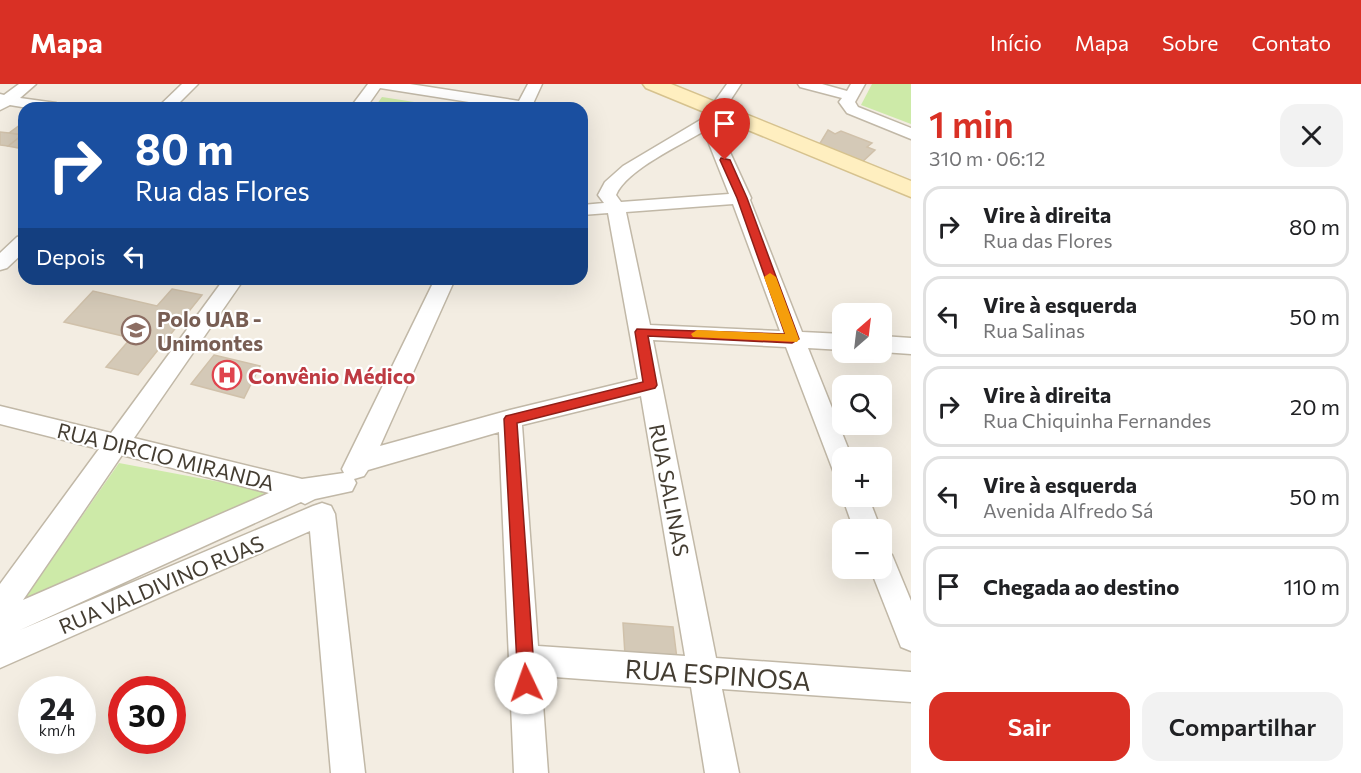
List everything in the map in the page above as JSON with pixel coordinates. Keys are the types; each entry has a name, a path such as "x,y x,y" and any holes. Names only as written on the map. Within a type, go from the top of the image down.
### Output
{"street":[{"path":"2,101 30,84"},
{"path":"172,102 191,84"},
{"path":"362,102 375,84"},
{"path":"381,84 493,102"},
{"path":"527,102 536,84"},
{"path":"653,84 711,116 911,190"},
{"path":"711,116 734,84"},
{"path":"805,84 854,90 848,106 852,110 911,134"},
{"path":"2,101 18,103"},
{"path":"711,116 792,339 835,447"},
{"name":"RUA SALINAS","path":"711,116 629,170 611,186 607,195 616,207 641,332 722,773"},
{"path":"588,209 742,198"},
{"path":"0,264 18,247"},
{"path":"0,608 230,285"},
{"path":"348,773 322,514 360,462 442,285"},
{"path":"641,332 832,341"},
{"path":"892,345 911,346"},
{"path":"360,462 510,419 650,385"},
{"name":"RUA DIRCIO MIRANDA","path":"0,415 302,490 322,514"},
{"path":"510,419 531,773"},
{"path":"302,490 343,483"},
{"name":"RUA VALDIVINO RUAS","path":"0,624 302,490"},
{"name":"RUA VALDIVINO RUAS","path":"0,653 322,514"},
{"path":"888,579 911,638"},
{"name":"RUA ESPINOSA","path":"525,660 911,687"}],"green space":[{"path":"872,84 911,84 911,124 861,105"},
{"path":"382,97 414,102 378,102"},
{"path":"119,463 274,492 23,601"}],"building":[{"path":"18,126 18,134 9,133"},
{"path":"828,130 835,134 841,131 872,143 867,147 875,150 861,163 819,145"},
{"path":"0,132 18,134 18,138 8,146 0,145"},
{"path":"18,138 18,148 8,146"},
{"name":"Polo UAB - Unimontes","path":"172,289 202,295 138,375 106,367 131,338 64,322 93,291 157,306"},
{"name":"Convênio Médico","path":"214,355 260,366 244,398 191,384"},
{"path":"623,623 673,627 677,659 625,655"}],"slow traffic":[{"path":"697,334 792,339 770,277"}],"place":[{"name":"Polo UAB - Unimontes","path":"136,330"},
{"name":"Convênio Médico","path":"227,375"}],"route":[{"path":"526,683 510,419 650,385 641,332 792,339 742,198 725,160"}]}
